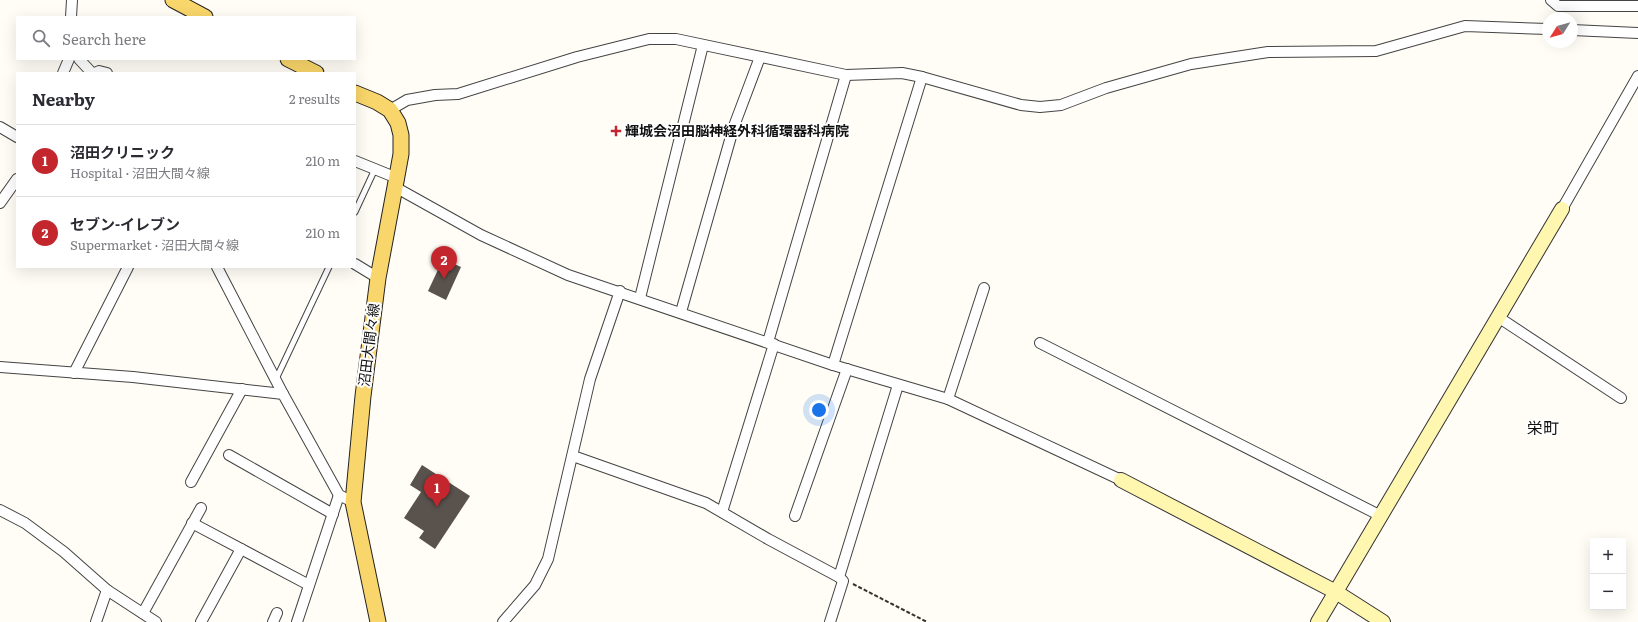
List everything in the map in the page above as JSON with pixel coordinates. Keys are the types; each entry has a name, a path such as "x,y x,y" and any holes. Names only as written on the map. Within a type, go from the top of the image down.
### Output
{"main road":[{"path":"173,0 204,16"},
{"path":"290,60 314,72"},
{"path":"356,93 377,102 390,110"},
{"name":"沼田大間々線","path":"378,622 353,502 362,396 378,278 400,154 401,135 398,123 390,110"}],"street":[{"path":"71,16 72,0"},
{"path":"1551,0 1558,6 1638,6"},
{"path":"390,110 407,100 435,94 458,94 577,57 649,39 676,39 846,75 902,74 922,77 1021,105 1047,106 1061,105 1106,88 1191,64 1268,52 1376,51 1466,26 1542,29"},
{"path":"1578,30 1638,33"},
{"path":"640,298 704,45"},
{"path":"681,312 734,126 760,57"},
{"path":"63,72 69,60"},
{"path":"80,60 91,72"},
{"path":"722,512 846,75"},
{"path":"1318,622 1562,209 1638,76"},
{"path":"833,365 922,77"},
{"path":"0,127 16,136"},
{"path":"356,161 375,169 482,236 568,275 620,291 833,365 948,399 1121,480 1336,592 1383,622"},
{"path":"0,203 16,180"},
{"path":"356,265 378,278"},
{"path":"74,373 127,268"},
{"path":"218,268 283,394 339,495 353,502"},
{"path":"948,399 984,288"},
{"path":"503,622 535,585 548,559 590,379 620,291"},
{"path":"1498,317 1621,398"},
{"path":"1040,343 1381,516"},
{"path":"0,367 141,378 283,394"},
{"path":"795,516 846,369"},
{"path":"839,577 898,385"},
{"path":"191,482 242,389"},
{"path":"229,455 333,514"},
{"path":"573,456 706,503 768,539 839,577 843,581 830,622"},
{"path":"297,622 339,495"},
{"path":"143,613 200,508"},
{"path":"0,510 25,523 59,548 107,590 156,622"},
{"path":"192,523 309,585"},
{"path":"201,622 241,549"},
{"path":"96,622 107,590"}],"lane":[{"path":"356,210 375,169"},
{"path":"276,380 329,268"}],"path":[{"path":"839,577 927,622"}],"building":[{"path":"443,259 461,267 446,300 428,291"},
{"path":"422,465 470,496 435,549 419,538 424,531 404,518 421,492 410,485"}],"place":[{"name":"輝城会沼田脳神経外科循環器科病院","path":"616,131"},
{"name":"セブン-イレブン","path":"444,279"},
{"name":"沼田クリニック","path":"437,507"}],"district":[{"name":"栄町","path":"1543,428"}]}
